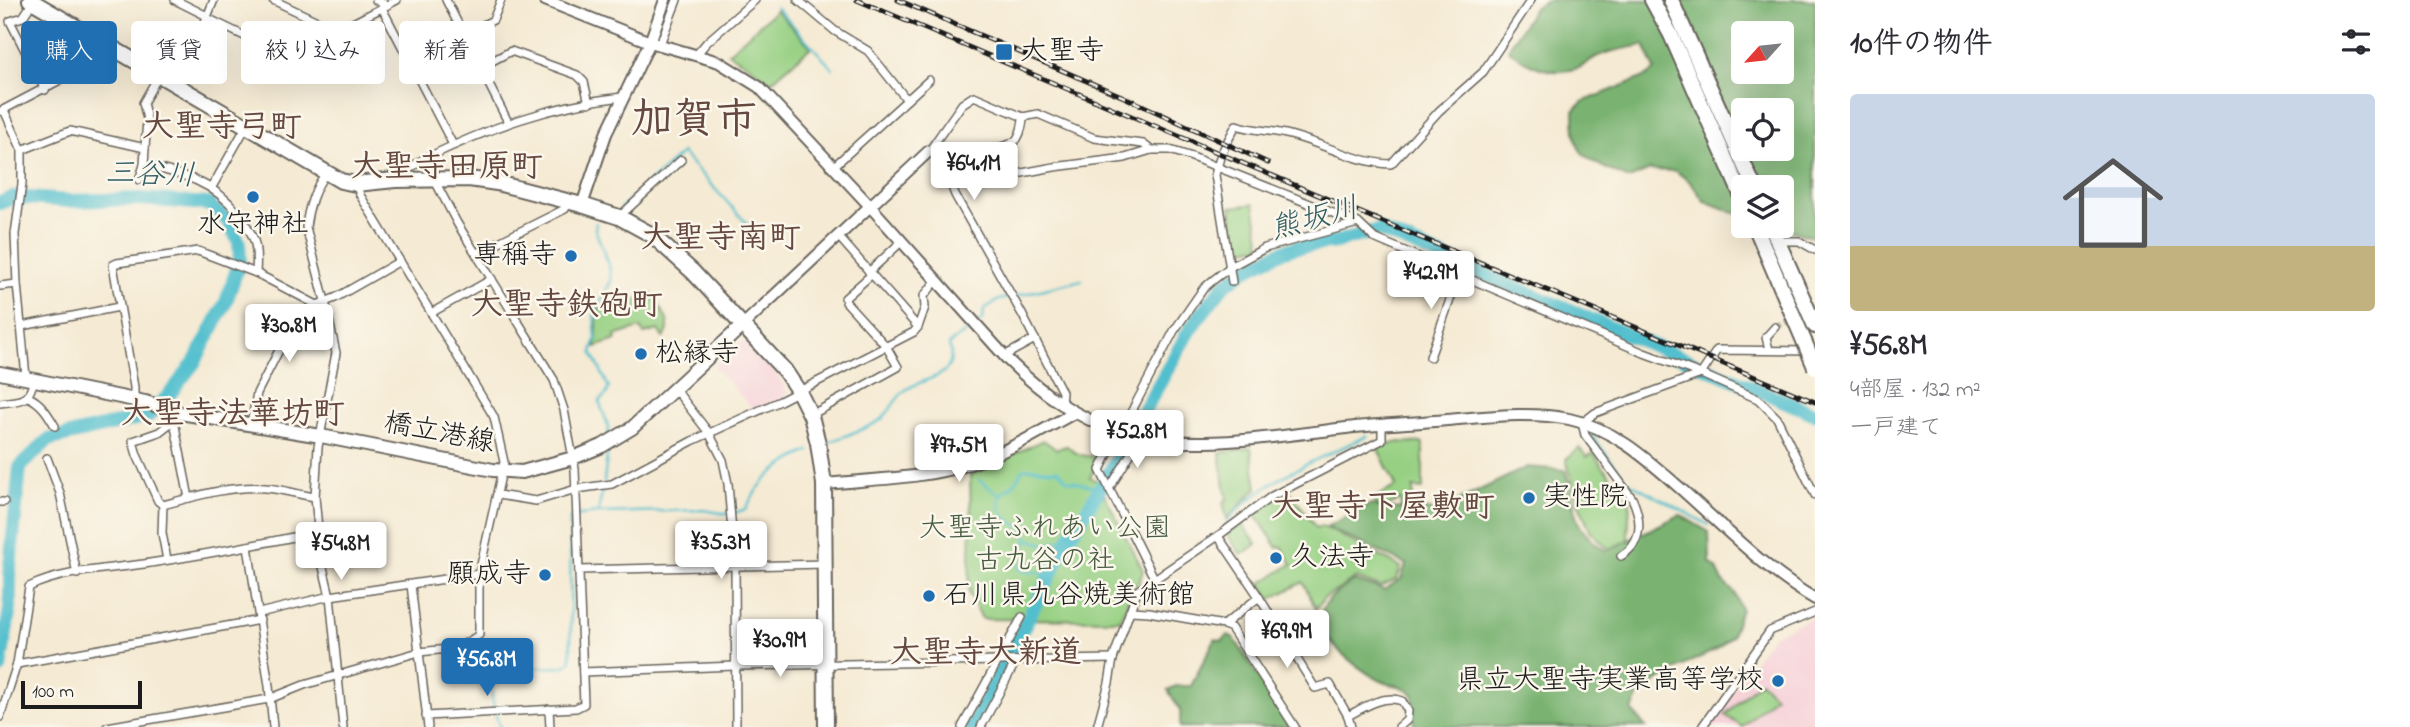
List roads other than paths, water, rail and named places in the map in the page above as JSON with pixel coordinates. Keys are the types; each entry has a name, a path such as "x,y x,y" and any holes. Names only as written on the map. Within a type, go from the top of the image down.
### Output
{"highway":[{"path":"1652,0 1671,35 1732,175"},
{"path":"1671,0 1749,175"},
{"path":"36,2 69,21"},
{"path":"175,84 341,181 356,184 469,179 576,203 619,217 652,235 693,272 785,371 811,416 824,484 826,727"},
{"path":"1760,238 1815,366"},
{"path":"1777,238 1815,326"}],"main road":[{"name":"橋立港線","path":"0,373 140,401 175,415 251,424 502,471 522,472 573,458 632,428 743,325"}],"street":[{"path":"175,0 241,34"},
{"path":"205,21 214,0"},
{"path":"273,0 317,21"},
{"path":"376,0 384,7 399,38"},
{"path":"357,21 397,0"},
{"path":"446,0 457,21"},
{"path":"492,21 501,0"},
{"path":"545,0 655,43 719,62 759,88 870,206 1004,356 1028,380 1074,413 1119,432 1185,442 1521,415 1547,416 1583,423 1624,442 1652,463 1780,575 1815,599"},
{"path":"655,43 665,0"},
{"path":"477,253 576,203 622,97 677,0"},
{"path":"697,54 755,0"},
{"path":"798,0 835,31 872,55 907,100"},
{"path":"1233,282 1215,175 1236,125 1251,130 1290,135 1376,164 1391,164 1440,111 1483,72 1531,0"},
{"path":"740,1 746,7"},
{"path":"0,23 23,17 36,2"},
{"path":"10,21 45,90"},
{"path":"495,60 511,51 577,75 584,82 589,103"},
{"path":"833,167 929,80"},
{"path":"28,397 30,378 17,284 16,234 22,184 22,150 2,111 54,84"},
{"path":"139,180 144,165 147,119 143,103 154,84"},
{"path":"422,84 453,145"},
{"path":"489,84 508,122"},
{"path":"743,325 929,151 968,98 974,96 1023,117 1038,114 1094,138 1143,144 1151,150"},
{"path":"401,181 409,169 453,145 508,122 622,97"},
{"path":"929,151 952,155 1006,145 1017,139 1023,117"},
{"path":"212,187 247,125"},
{"path":"22,150 70,131 145,148"},
{"path":"952,186 1054,167 1125,158 1151,150 1170,150 1360,225 1374,238 1644,353 1704,370 1758,399 1771,410 1815,495"},
{"path":"929,151 939,158 972,228 1035,339 1062,391 1061,405"},
{"path":"619,217 681,160"},
{"path":"144,165 179,174 212,187 224,196 252,232 257,249 254,272"},
{"path":"326,173 307,215 306,227 326,301 336,352 321,436 315,497 318,532 330,596 343,727"},
{"path":"426,716 583,706 576,489 564,410 554,380 457,223 434,179"},
{"path":"107,727 269,699 338,675 419,652 458,648 478,638 479,574 504,463 494,417 360,195 356,184"},
{"path":"1155,580 1100,470 1174,331 1203,289 1230,267 1265,248 1360,225"},
{"path":"838,236 918,327"},
{"path":"1778,241 1799,241 1814,248"},
{"path":"811,416 898,368 886,346 845,298 901,242"},
{"path":"140,401 134,387 113,265 191,251 202,253 254,272 317,305"},
{"path":"251,424 257,393 290,327 317,305 335,298 400,261"},
{"path":"1430,357 1459,275"},
{"path":"431,313 492,279"},
{"path":"498,495 536,501 576,489 612,484 914,332 925,307 924,296 936,281"},
{"path":"0,286 17,284"},
{"path":"22,326 119,307"},
{"path":"1769,350 1766,337 1775,327"},
{"path":"1004,356 1035,339"},
{"path":"1583,423 1595,413 1704,370 1717,350 1815,351"},
{"path":"675,389 709,433 723,460 729,484 735,566 736,727"},
{"path":"0,403 28,397"},
{"path":"28,397 40,405 55,426"},
{"path":"824,484 934,473 961,467 993,455 1074,413"},
{"path":"175,415 189,498"},
{"path":"163,505 158,501 133,441 159,432 175,415"},
{"path":"1583,423 1585,435 1632,498 1637,509 1639,524 1633,549 1621,556"},
{"path":"1097,727 1113,659 1138,591 1218,537 1272,496 1382,440 1382,426"},
{"path":"1109,487 1139,437"},
{"path":"47,458 60,493 77,574"},
{"path":"163,505 248,488 278,489 315,497"},
{"path":"163,505 162,533 167,559"},
{"path":"0,717 18,664 29,587 43,581 77,574 318,532"},
{"path":"1218,537 1315,688 1330,684 1348,716 1351,727"},
{"path":"248,546 260,617 273,727"},
{"path":"579,570 825,564"},
{"path":"18,664 260,617 330,596 479,574"},
{"path":"411,585 428,727"},
{"path":"1224,625 1259,597"},
{"path":"1130,611 1224,625 1235,633 1295,727"},
{"path":"1702,727 1770,631 1815,612"},
{"path":"962,727 1022,617"},
{"path":"583,672 736,666 1113,659"},
{"path":"981,727 1014,661"},
{"path":"1348,716 1375,702 1399,699 1407,707 1408,715 1407,720 1399,727"},
{"path":"549,709 550,727"}],"waterway":[{"path":"776,7 833,69"},
{"path":"621,208 682,153 762,240"},
{"name":"三谷川","path":"0,203 14,197 69,201 140,199 208,204 228,221 239,242 240,260 226,302 194,363 148,416 48,440 20,467 10,567 10,608 0,668"},
{"path":"596,223 595,229 609,265 611,281 594,315 596,339 592,352 609,388 599,401 609,428 608,437"},
{"name":"熊坂川","path":"972,727 1070,537 1190,329 1224,285 1247,269 1281,252 1336,242 1379,230 1815,414"},
{"path":"978,323 983,319 984,309 999,300 1082,280"},
{"path":"827,443 879,421 903,392 946,370 950,364 949,344 973,327"},
{"path":"1590,433 1627,481 1709,525"},
{"path":"1226,523 1256,494 1273,483 1310,462 1367,436"},
{"path":"604,482 608,447"},
{"path":"734,513 746,509 757,489 772,474 809,451"},
{"path":"979,480 1000,495 1014,484 1023,469 1031,468 1058,470 1067,480 1100,488"},
{"path":"500,727 492,691 496,671 560,667 571,660 570,519 572,516 598,513 603,488"},
{"path":"1000,495 999,501 1004,515 1022,527 1028,539 1018,567 1026,572 1040,572 1046,583"},
{"path":"598,513 703,510 727,514"},
{"path":"1028,539 1047,545 1059,540 1067,542"},
{"path":"1047,545 1049,557 1058,561"}],"tunnel":[{"path":"1775,327 1795,317"}],"railway":[{"path":"857,0 1815,402"},
{"path":"898,0 1124,97 1268,163"}],"place":[{"name":"大聖寺","path":"1004,52"},
{"name":"水守神社","path":"253,197"},
{"name":"専稱寺","path":"571,256"},
{"name":"松縁寺","path":"641,354"},
{"name":"実性院","path":"1529,498"},
{"name":"久法寺","path":"1276,558"},
{"name":"願成寺","path":"545,575"},
{"name":"石川県九谷焼美術館","path":"929,596"},
{"name":"県立大聖寺実業高等学校","path":"1778,681"}],"district":[{"name":"加賀市","path":"694,121"},
{"name":"大聖寺弓町","path":"222,128"},
{"name":"大聖寺田原町","path":"447,168"},
{"name":"大聖寺南町","path":"721,239"},
{"name":"大聖寺鉄砲町","path":"567,306"},
{"name":"大聖寺法華坊町","path":"233,415"},
{"name":"大聖寺下屋敷町","path":"1383,508"},
{"name":"大聖寺大新道","path":"986,654"}],"park label":[{"name":"大聖寺ふれあい公園 古九谷の社","path":"1045,545"}]}
